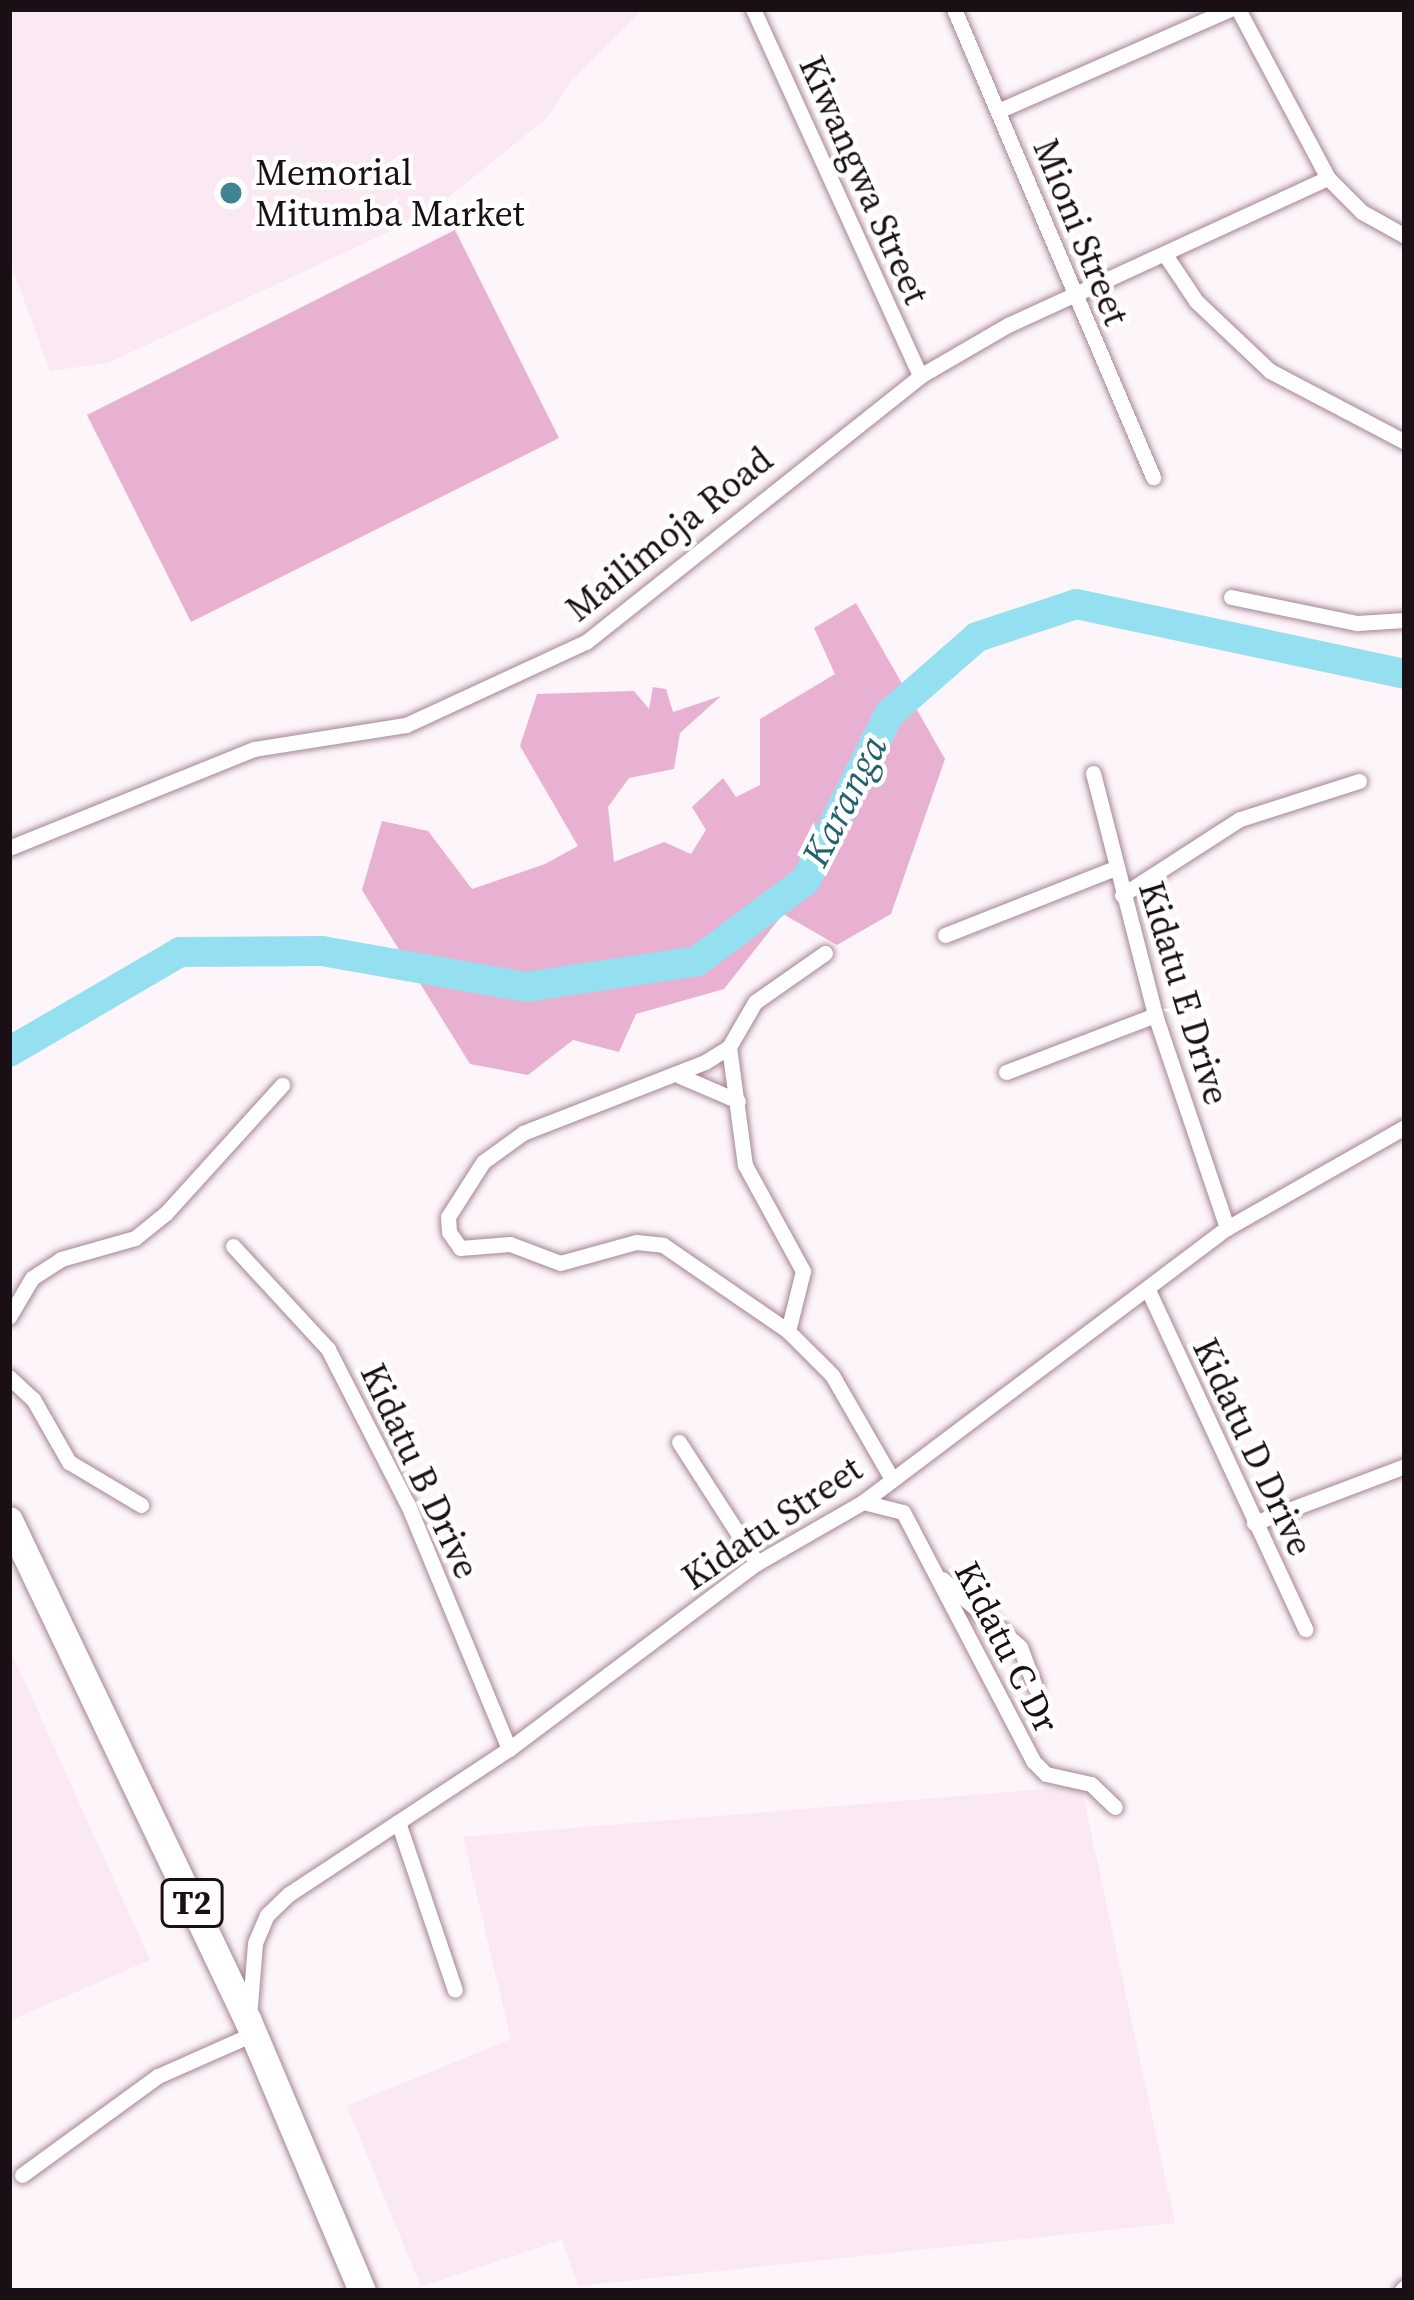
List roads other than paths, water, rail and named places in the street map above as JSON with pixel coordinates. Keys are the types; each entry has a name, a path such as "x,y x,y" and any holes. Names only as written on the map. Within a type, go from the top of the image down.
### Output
{"highway":[{"name":"T2","path":"9,1520 251,2027 362,2291"}],"street":[{"name":"Kiwangwa Street","path":"753,9 920,376"},
{"name":"Mioni Street","path":"954,9 1000,110 1071,295 1153,477"},
{"path":"1000,110 1234,9 1328,178 1362,212 1405,236"},
{"name":"Mailimoja Road","path":"9,848 254,749 381,734 586,642 920,376 1071,295 1166,256 1328,178"},
{"path":"1166,256 1196,301 1254,358 1405,442"},
{"path":"1231,597 1357,622 1405,620"},
{"name":"Kidatu E Drive","path":"1093,773 1155,1015 1227,1228"},
{"path":"1123,895 1240,819 1359,781"},
{"path":"945,935 1115,868"},
{"path":"825,952 755,1002 729,1047 680,1076 524,1133 472,1177 448,1217 448,1232 460,1248 510,1244 560,1263 636,1242 663,1245 788,1330 847,1396 892,1479"},
{"path":"1006,1072 1155,1015"},
{"path":"729,1047 745,1166 803,1271 788,1330"},
{"path":"680,1076 738,1102"},
{"path":"9,1317 32,1278 61,1258 135,1238 166,1213 282,1085"},
{"name":"Kidatu Street","path":"251,2027 255,1943 267,1915 509,1749 757,1563 863,1502 1227,1228 1405,1127"},
{"name":"Kidatu B Drive","path":"233,1246 328,1349 408,1505 509,1749"},
{"name":"Kidatu D Drive","path":"1148,1290 1305,1629"},
{"path":"9,1377 33,1399 69,1462 141,1504"},
{"path":"679,1442 757,1563"},
{"path":"1254,1523 1405,1466"},
{"name":"Kidatu C Dr","path":"863,1502 903,1512 1033,1761 1046,1774 1090,1784 1114,1807"},
{"path":"935,1574 1020,1647 1035,1687"},
{"path":"398,1822 455,1990"},
{"path":"22,2175 158,2076 251,2027"}],"waterway":[{"name":"Karanga","path":"9,1052 180,952 322,951 526,987 697,961 806,880 889,714 977,637 1076,604 1405,674"}],"place":[{"name":"Memorial Mitumba Market","path":"231,193"}]}
